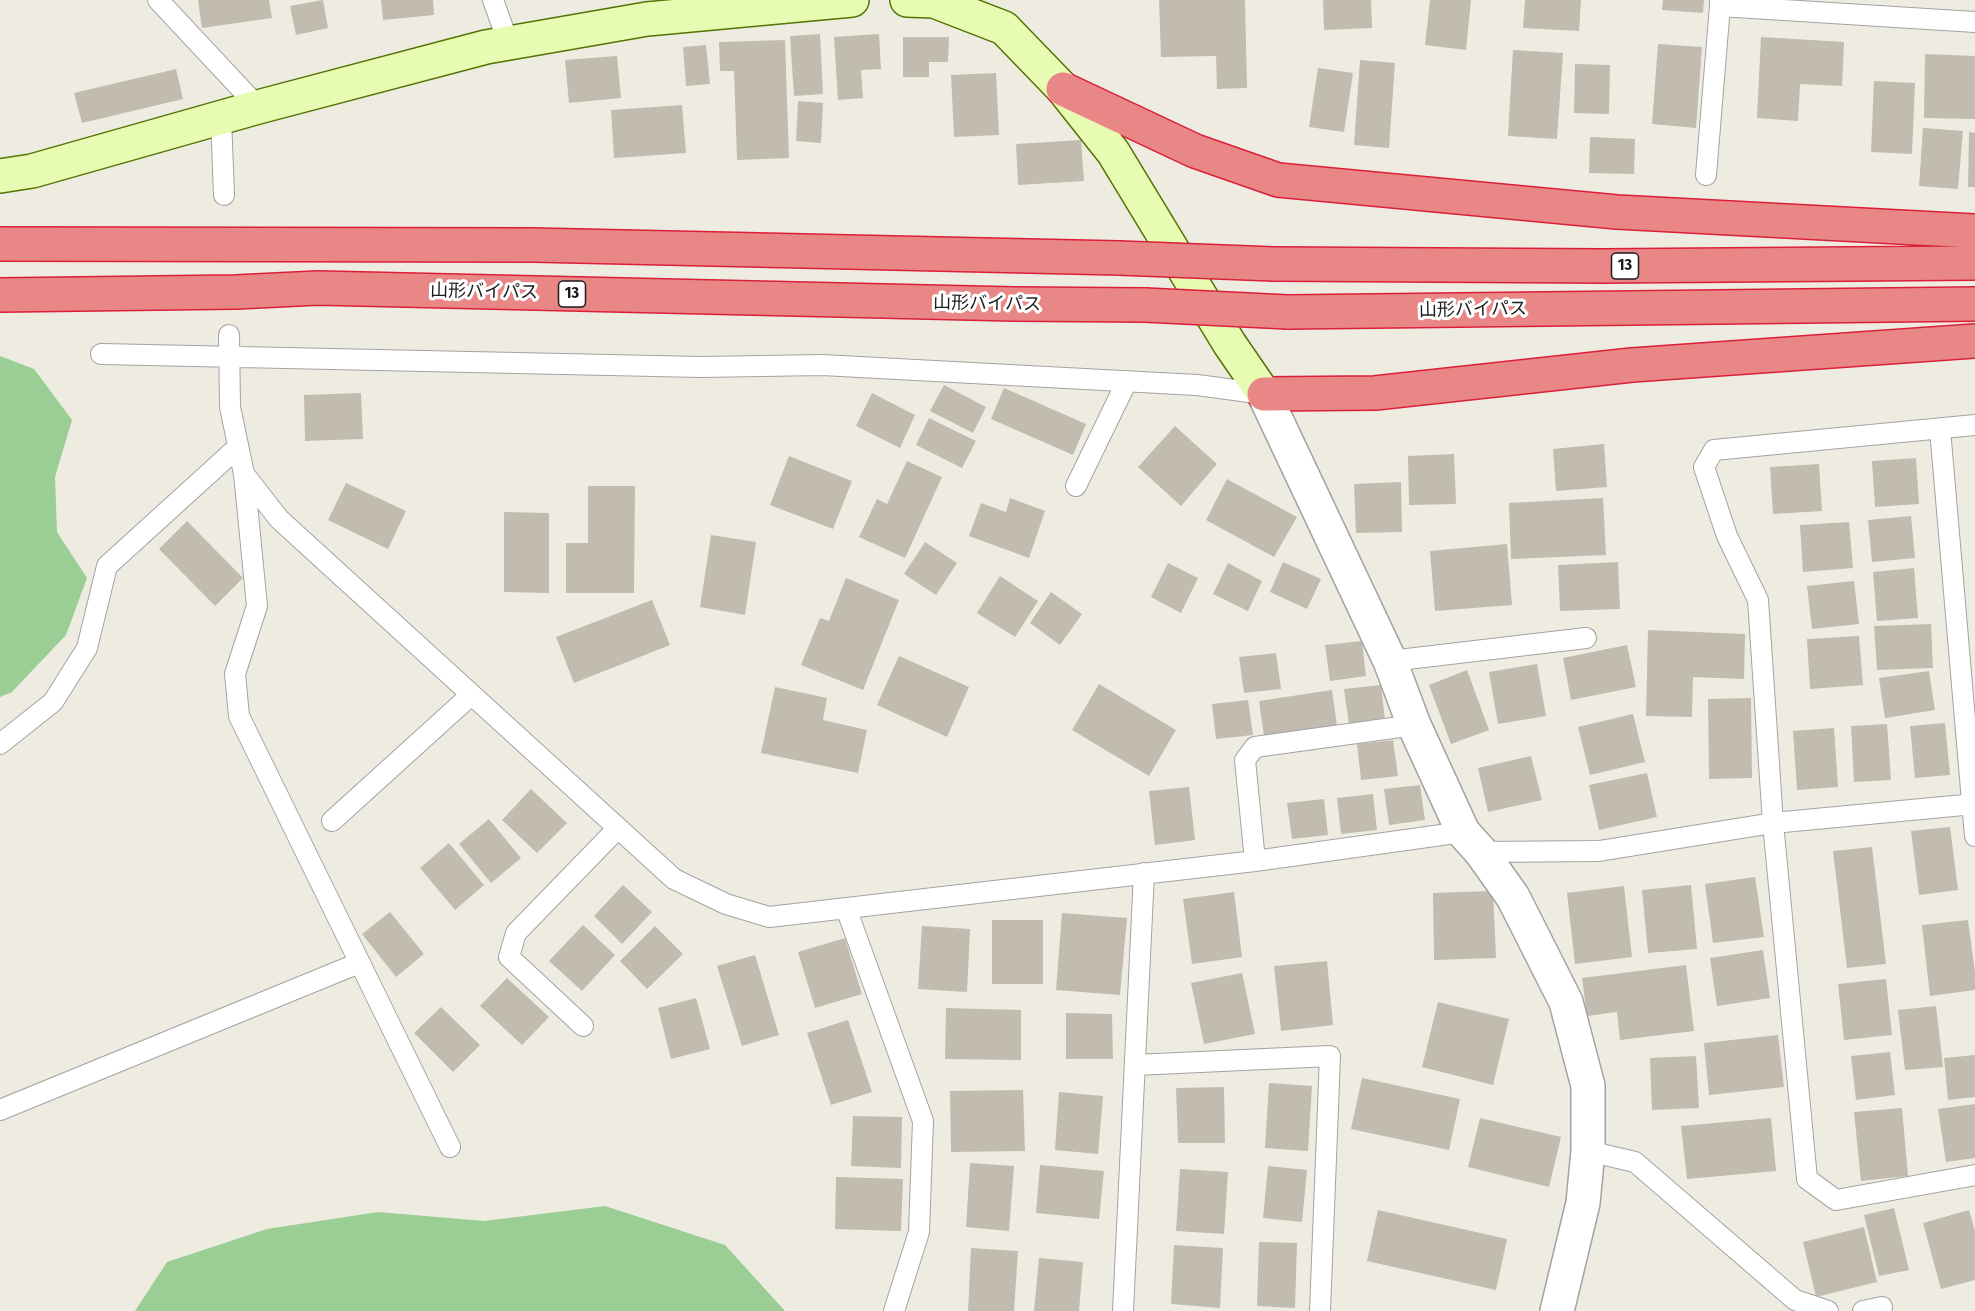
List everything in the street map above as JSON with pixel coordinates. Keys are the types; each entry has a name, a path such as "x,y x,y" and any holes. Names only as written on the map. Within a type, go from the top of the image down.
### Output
{"highway":[{"path":"1063,89 1195,151 1278,180 1617,212 1975,231"},
{"name":"13","path":"0,244 533,245 1119,258 1274,264 1614,266 1975,263"},
{"name":"山形バイパス","path":"0,295 236,292 318,288 990,304 1145,305 1288,312 1975,304"},
{"path":"1264,394 1375,393 1632,365 1975,341"}],"street":[{"path":"0,176 32,171 486,46 646,19 852,0"},
{"path":"907,0 934,0 1004,28 1063,89 1113,152 1229,343 1264,394 1390,661 1414,725 1472,842 1513,897 1566,1002 1588,1086 1588,1151 1583,1203 1557,1311"}],"lane":[{"path":"159,0 258,107"},
{"path":"493,0 508,42"},
{"path":"1706,175 1720,3 1975,22"},
{"path":"220,118 224,195"},
{"path":"229,335 230,407 244,474 257,606 235,675 239,716 450,1147"},
{"path":"101,354 689,366 822,365 1197,385 1264,394"},
{"path":"1076,486 1127,381"},
{"path":"1975,425 1714,450 1704,467 1727,536 1758,600 1773,823 1807,1179 1836,1200 1975,1175"},
{"path":"1940,429 1975,836"},
{"path":"0,744 53,702 87,648 107,566 238,447"},
{"path":"244,474 279,519 674,879 726,904 769,917 1255,861 1472,842 1599,851 1773,823 1973,804"},
{"path":"1390,661 1586,638"},
{"path":"332,821 471,695"},
{"path":"1255,861 1245,760 1255,747 1414,725"},
{"path":"583,1026 509,957 516,933 618,828"},
{"path":"1123,1311 1144,873"},
{"path":"846,908 922,1121 919,1232 894,1311"},
{"path":"0,1110 359,963"},
{"path":"1135,1065 1330,1056 1320,1311"},
{"path":"1588,1151 1635,1162 1795,1300 1828,1311"}],"green space":[{"path":"0,356 34,369 72,420 55,477 57,532 87,578 66,635 12,692 0,697"},
{"path":"605,1206 725,1245 785,1311 135,1311 167,1262 267,1229 378,1212 484,1221"}],"building":[{"path":"198,0 269,0 272,18 202,28"},
{"path":"323,0 328,28 296,35 290,6"},
{"path":"381,0 433,0 434,15 383,20"},
{"path":"1159,0 1245,0 1247,88 1217,89 1216,56 1161,57"},
{"path":"1323,0 1371,0 1372,28 1324,30"},
{"path":"1430,0 1471,0 1466,50 1425,45"},
{"path":"1525,0 1581,0 1579,31 1523,28"},
{"path":"1663,0 1704,0 1703,13 1662,10"},
{"path":"820,34 823,94 794,96 790,36"},
{"path":"879,34 881,69 861,70 863,98 838,100 834,37"},
{"path":"903,37 949,37 948,62 929,62 929,77 903,77"},
{"path":"1761,37 1844,42 1842,86 1800,84 1798,121 1757,118"},
{"path":"785,40 789,158 737,160 734,71 720,71 719,42"},
{"path":"1658,44 1702,47 1696,128 1652,124"},
{"path":"706,45 710,84 686,86 683,47"},
{"path":"1513,50 1563,53 1557,139 1508,136"},
{"path":"1925,54 1975,56 1975,119 1924,118"},
{"path":"617,56 621,98 569,103 565,60"},
{"path":"1360,60 1395,63 1389,148 1354,145"},
{"path":"1575,64 1610,65 1609,114 1574,113"},
{"path":"1318,68 1353,73 1344,132 1309,127"},
{"path":"176,69 183,99 82,123 74,93"},
{"path":"996,73 999,135 954,137 951,75"},
{"path":"1874,81 1915,83 1912,154 1871,152"},
{"path":"798,101 823,103 821,143 796,141"},
{"path":"682,105 686,153 614,158 611,110"},
{"path":"1923,128 1963,131 1958,189 1919,186"},
{"path":"1969,132 1975,133 1975,187 1968,187"},
{"path":"1590,137 1635,139 1634,174 1589,173"},
{"path":"1081,140 1084,181 1018,185 1016,144"},
{"path":"944,385 986,407 973,433 930,411"},
{"path":"1004,388 1086,424 1073,455 991,419"},
{"path":"361,393 363,439 305,441 304,395"},
{"path":"872,393 915,415 900,448 856,426"},
{"path":"929,418 976,441 962,468 916,445"},
{"path":"1175,426 1217,464 1181,506 1138,467"},
{"path":"1604,444 1607,487 1556,491 1553,449"},
{"path":"1454,454 1456,504 1409,505 1408,456"},
{"path":"789,456 852,481 833,529 770,505"},
{"path":"1916,458 1919,504 1875,507 1872,461"},
{"path":"907,461 942,477 905,558 859,537 877,499 887,504"},
{"path":"1819,464 1822,511 1773,514 1770,467"},
{"path":"1227,479 1297,517 1274,557 1206,520"},
{"path":"1401,482 1402,532 1356,533 1354,484"},
{"path":"346,483 406,511 388,549 328,520"},
{"path":"588,486 635,486 634,593 566,593 566,543 588,543"},
{"path":"1010,498 1045,511 1029,558 969,536 981,503 1006,512"},
{"path":"1603,498 1606,555 1511,559 1509,503"},
{"path":"504,512 549,513 549,593 504,592"},
{"path":"1911,516 1915,558 1872,562 1868,520"},
{"path":"187,521 243,578 215,606 159,549"},
{"path":"1849,522 1853,568 1803,572 1800,525"},
{"path":"711,535 756,542 745,615 700,607"},
{"path":"925,542 957,563 936,595 904,574"},
{"path":"1507,544 1512,605 1435,611 1430,551"},
{"path":"1283,562 1321,579 1307,609 1270,592"},
{"path":"1618,562 1620,609 1560,611 1558,565"},
{"path":"1168,563 1198,578 1181,613 1151,597"},
{"path":"1228,563 1262,581 1248,611 1213,594"},
{"path":"1914,568 1918,618 1877,621 1873,572"},
{"path":"1000,576 1038,601 1015,637 977,613"},
{"path":"846,578 899,600 863,690 801,665 820,618 829,621"},
{"path":"1854,581 1859,624 1812,629 1807,586"},
{"path":"1051,592 1082,614 1060,645 1030,623"},
{"path":"652,600 670,645 574,683 556,637"},
{"path":"1931,624 1933,668 1877,670 1874,626"},
{"path":"1648,630 1745,634 1744,679 1693,677 1692,717 1646,716"},
{"path":"1859,636 1863,685 1810,689 1807,639"},
{"path":"1362,641 1366,676 1330,681 1325,645"},
{"path":"1627,645 1636,687 1571,700 1563,658"},
{"path":"1276,653 1281,689 1244,693 1239,657"},
{"path":"899,656 969,687 947,737 877,705"},
{"path":"1537,664 1546,716 1498,724 1489,672"},
{"path":"1467,670 1489,730 1451,744 1429,685"},
{"path":"1929,671 1935,710 1885,718 1879,678"},
{"path":"1099,684 1176,730 1149,776 1072,730"},
{"path":"1381,685 1385,721 1349,725 1344,689"},
{"path":"775,687 827,698 823,720 867,730 858,773 761,753"},
{"path":"1332,690 1337,726 1264,736 1259,701"},
{"path":"1751,698 1752,778 1709,779 1708,699"},
{"path":"1248,700 1253,735 1216,739 1212,704"},
{"path":"1633,714 1645,762 1590,775 1578,727"},
{"path":"1945,723 1950,775 1915,778 1910,726"},
{"path":"1887,724 1891,780 1854,782 1851,726"},
{"path":"1834,728 1838,787 1797,790 1793,731"},
{"path":"1393,740 1398,776 1361,780 1357,744"},
{"path":"1531,756 1542,800 1488,812 1478,768"},
{"path":"1647,773 1657,817 1599,830 1589,785"},
{"path":"1420,785 1425,820 1389,825 1384,789"},
{"path":"1189,787 1195,840 1155,845 1149,791"},
{"path":"531,789 567,823 537,853 502,820"},
{"path":"1373,794 1377,830 1341,834 1337,798"},
{"path":"1324,799 1328,835 1292,839 1287,803"},
{"path":"489,819 521,858 491,883 459,844"},
{"path":"1950,827 1958,890 1919,895 1911,831"},
{"path":"449,843 484,885 455,910 420,868"},
{"path":"1872,847 1886,964 1847,968 1833,851"},
{"path":"1755,877 1764,937 1713,943 1705,884"},
{"path":"623,885 652,912 622,944 594,916"},
{"path":"1691,885 1697,949 1648,953 1642,890"},
{"path":"1624,886 1632,957 1575,964 1567,893"},
{"path":"1493,891 1496,958 1434,960 1433,893"},
{"path":"1234,892 1242,957 1192,964 1183,899"},
{"path":"390,912 424,954 396,977 362,934"},
{"path":"1062,913 1127,918 1120,995 1056,990"},
{"path":"992,920 1043,920 1043,984 992,984"},
{"path":"1968,920 1975,990 1930,996 1922,925"},
{"path":"583,925 615,955 582,991 549,961"},
{"path":"655,926 683,954 647,989 620,961"},
{"path":"922,926 970,929 967,992 918,989"},
{"path":"845,938 862,994 815,1008 798,952"},
{"path":"1763,950 1770,998 1717,1006 1710,958"},
{"path":"755,955 779,1035 742,1046 717,966"},
{"path":"1327,961 1333,1025 1281,1031 1274,966"},
{"path":"1686,965 1694,1031 1620,1040 1617,1012 1587,1016 1582,978"},
{"path":"1242,973 1255,1034 1204,1044 1191,983"},
{"path":"507,978 549,1017 522,1045 480,1006"},
{"path":"1886,979 1892,1035 1844,1040 1838,984"},
{"path":"696,998 710,1049 671,1059 658,1008"},
{"path":"1438,1002 1509,1019 1493,1085 1422,1067"},
{"path":"1936,1006 1943,1067 1905,1070 1898,1010"},
{"path":"441,1007 480,1045 453,1072 414,1033"},
{"path":"946,1008 1021,1010 1021,1060 945,1059"},
{"path":"1066,1013 1112,1014 1113,1059 1066,1059"},
{"path":"848,1020 872,1092 831,1105 807,1033"},
{"path":"1778,1035 1784,1087 1709,1095 1704,1043"},
{"path":"1890,1052 1895,1095 1856,1100 1851,1056"},
{"path":"1975,1055 1975,1097 1948,1100 1944,1058"},
{"path":"1696,1056 1699,1108 1652,1110 1650,1058"},
{"path":"1362,1078 1460,1099 1449,1150 1351,1129"},
{"path":"1269,1083 1312,1086 1308,1151 1265,1148"},
{"path":"1224,1087 1225,1143 1178,1143 1176,1088"},
{"path":"1023,1090 1025,1151 951,1152 950,1091"},
{"path":"1059,1092 1103,1096 1098,1154 1055,1150"},
{"path":"1975,1104 1975,1158 1946,1162 1938,1109"},
{"path":"1902,1108 1908,1176 1861,1181 1854,1112"},
{"path":"853,1116 902,1117 901,1168 851,1166"},
{"path":"1480,1118 1561,1137 1549,1187 1468,1167"},
{"path":"1771,1118 1776,1171 1687,1179 1681,1126"},
{"path":"970,1163 1014,1166 1009,1231 966,1227"},
{"path":"1040,1165 1104,1171 1099,1219 1036,1213"},
{"path":"1268,1166 1307,1170 1302,1222 1263,1218"},
{"path":"1180,1169 1228,1172 1224,1234 1176,1231"},
{"path":"836,1177 903,1179 901,1231 835,1229"},
{"path":"1894,1208 1909,1270 1879,1276 1864,1215"},
{"path":"1378,1210 1507,1239 1496,1290 1367,1261"},
{"path":"1969,1210 1975,1231 1975,1280 1941,1289 1923,1223"},
{"path":"1864,1227 1877,1282 1816,1297 1803,1242"},
{"path":"1259,1242 1297,1243 1295,1308 1257,1306"},
{"path":"1174,1245 1223,1248 1220,1308 1171,1304"},
{"path":"971,1248 1018,1251 1014,1311 968,1311"},
{"path":"1039,1258 1083,1262 1079,1311 1034,1311"}]}
